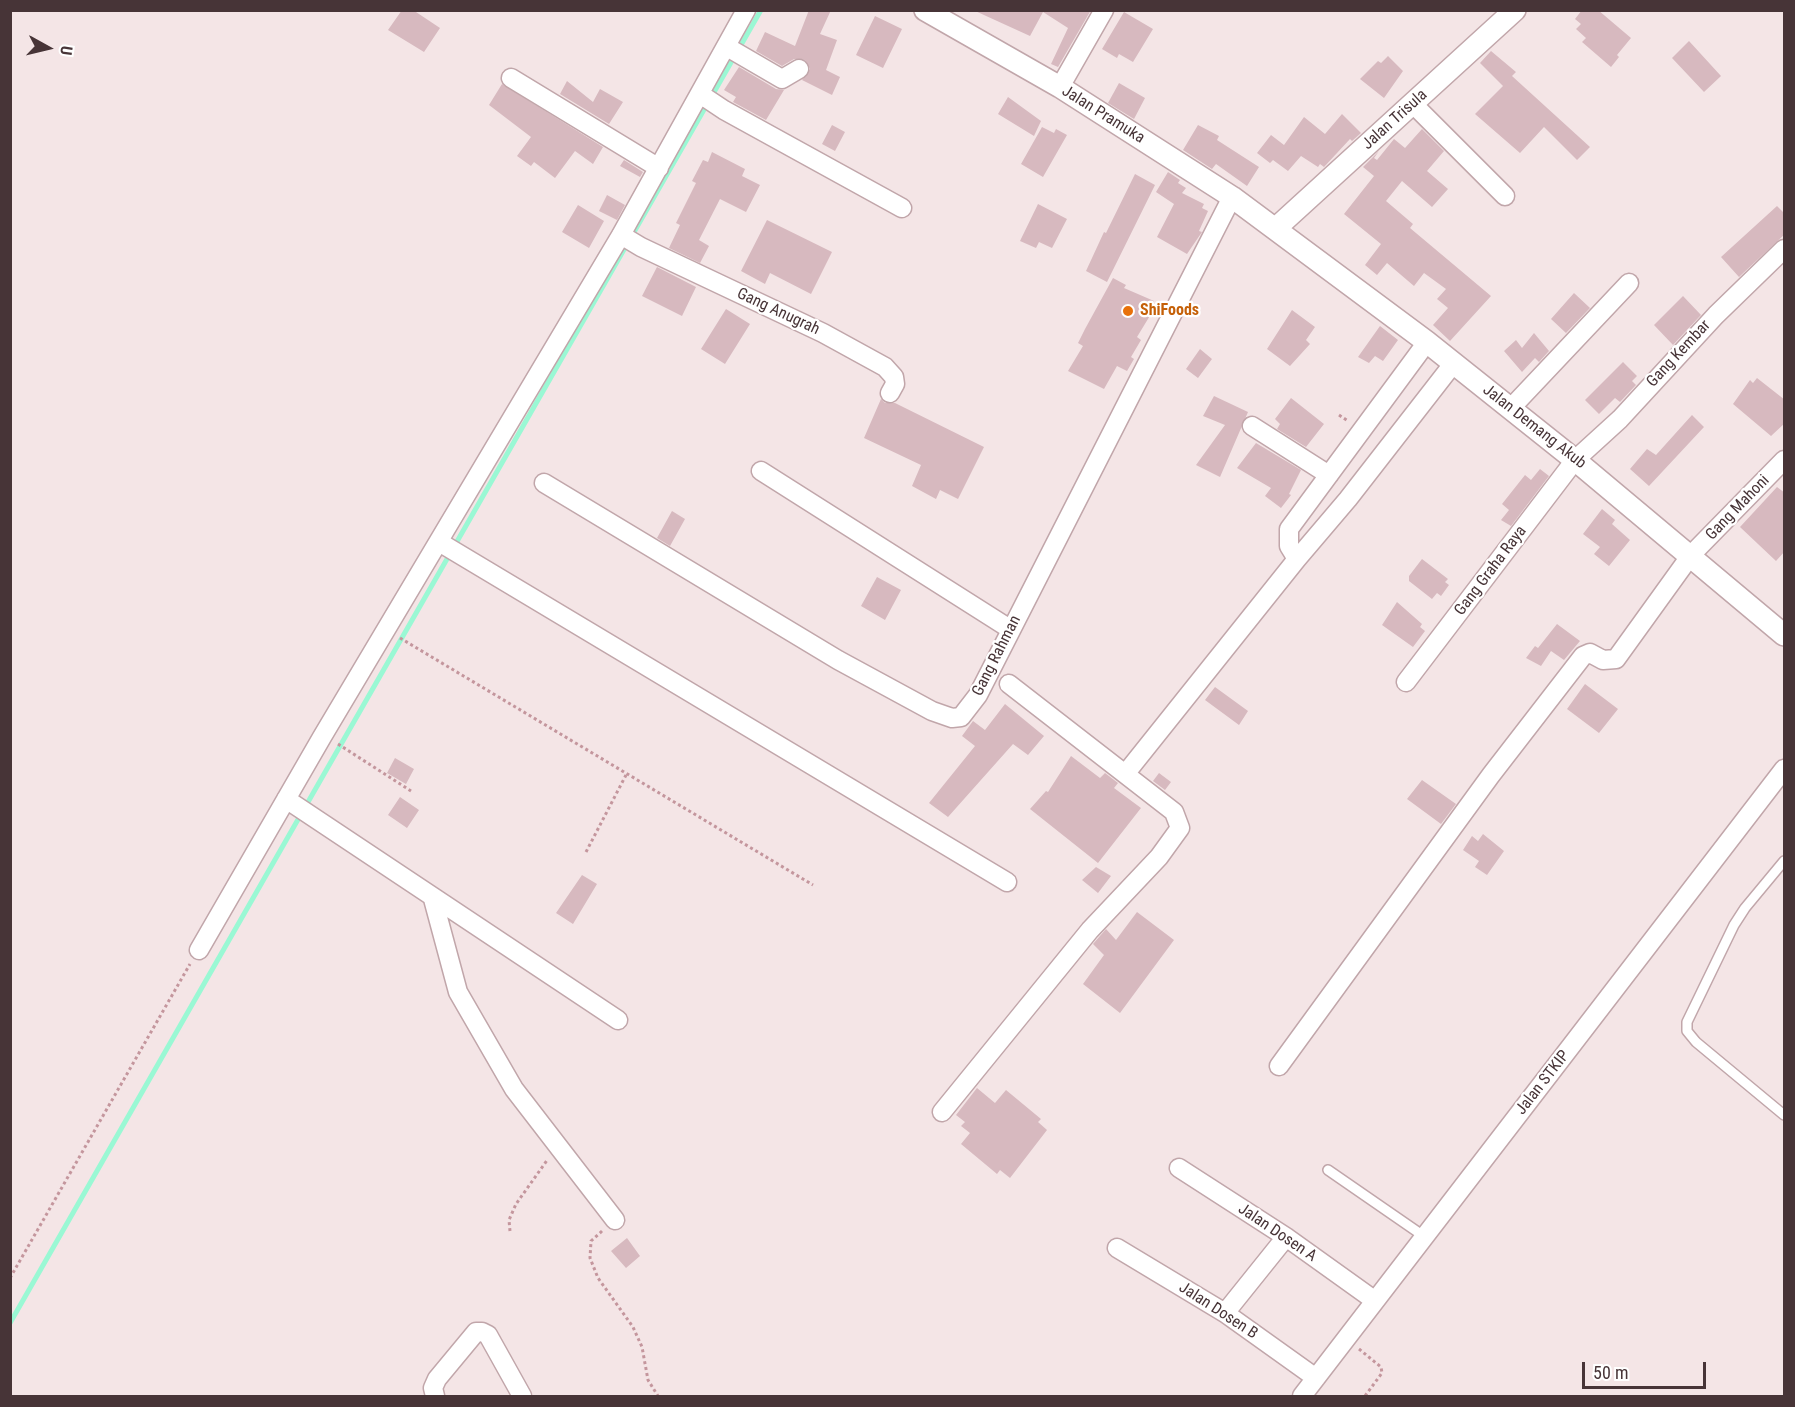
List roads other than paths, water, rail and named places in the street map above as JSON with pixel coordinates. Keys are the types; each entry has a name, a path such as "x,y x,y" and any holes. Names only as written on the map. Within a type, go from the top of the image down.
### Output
{"street":[{"path":"198,950 623,236 659,168 711,102 736,53 746,10"},
{"name":"Jalan Pramuka","path":"925,10 1060,87 1232,196 1275,229"},
{"path":"1060,87 1104,10"},
{"name":"Jalan Trisula","path":"1275,229 1515,10"},
{"path":"736,53 782,79 799,69"},
{"path":"511,78 659,168"},
{"path":"711,102 902,208"},
{"path":"1413,104 1505,196"},
{"name":"Gang Rahman","path":"544,483 838,660 944,716 961,717 978,695 1232,196"},
{"name":"Jalan Demang Akub","path":"1275,229 1427,342 1575,460 1785,635"},
{"name":"Gang Anugrah","path":"623,236 641,247 823,333 885,367 894,377 895,384 890,393"},
{"name":"Gang Kembar","path":"1575,460 1620,419 1716,315 1785,249"},
{"path":"1510,409 1629,283"},
{"path":"1297,559 1289,546 1289,529 1427,342"},
{"path":"1126,773 1297,559 1348,499 1453,364"},
{"path":"1252,426 1329,475"},
{"name":"Gang Graha Raya","path":"1406,682 1575,460"},
{"name":"Gang Mahoni","path":"1279,1066 1491,775 1583,656 1590,653 1609,661 1616,659 1691,555 1785,460"},
{"path":"761,471 1010,629"},
{"path":"440,542 493,576 1007,882"},
{"path":"942,1112 1090,930 1177,834 1180,822 1174,812 1126,773 1009,684"},
{"name":"Jalan STKIP","path":"1302,1396 1785,769"},
{"path":"286,799 330,831 618,1020"},
{"path":"433,899 458,992 514,1089 615,1220"},
{"name":"Jalan Dosen A","path":"1179,1168 1286,1237 1374,1300"},
{"path":"1225,1313 1286,1237"},
{"name":"Jalan Dosen B","path":"1117,1248 1225,1313 1316,1378"},
{"path":"435,1396 433,1388 437,1379 476,1332 488,1335 522,1396"}],"lane":[{"path":"1785,861 1745,908 1734,925 1687,1022 1687,1031 1696,1042 1785,1115"},
{"path":"1329,1170 1425,1237"}],"waterway":[{"path":"10,1323 761,10"}],"place":[{"name":"ShiFoods","path":"1128,311"}]}
